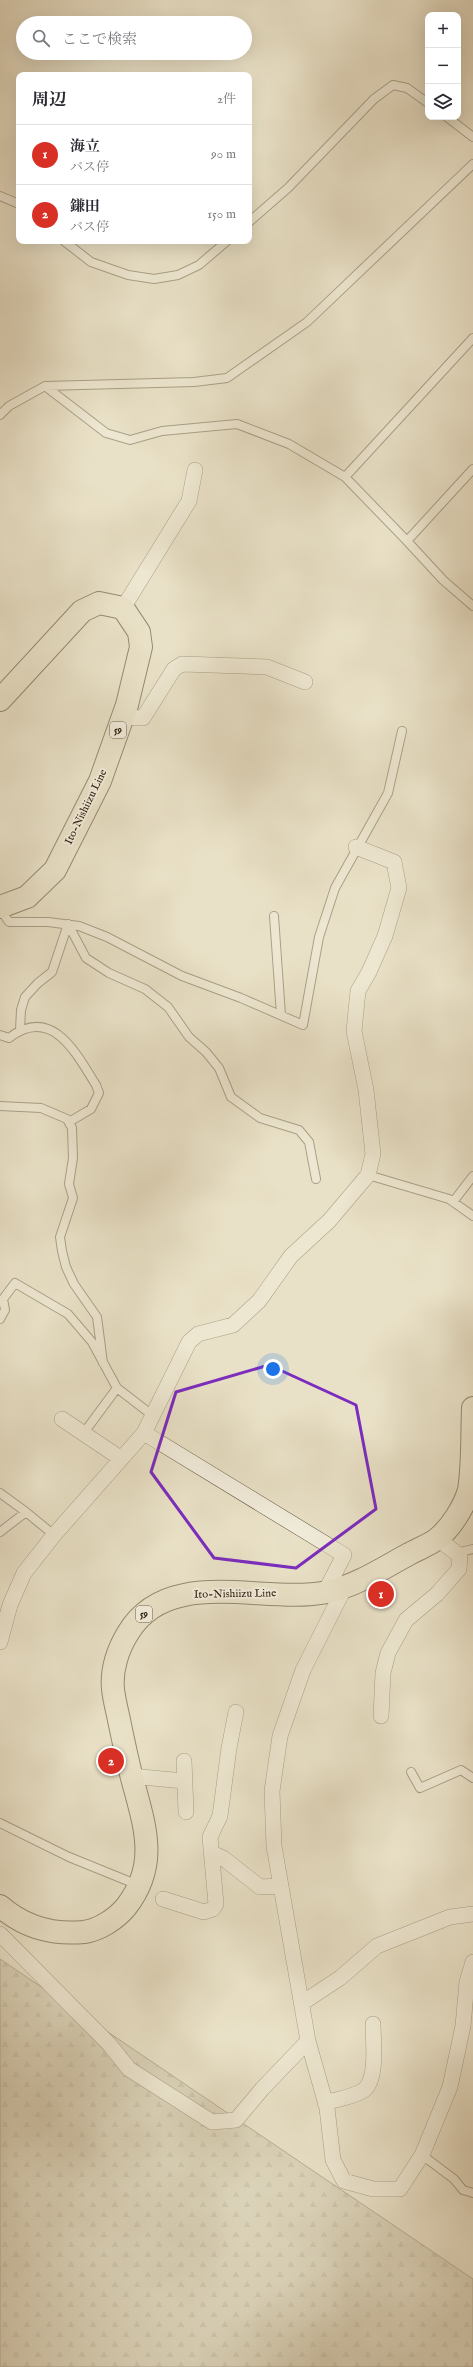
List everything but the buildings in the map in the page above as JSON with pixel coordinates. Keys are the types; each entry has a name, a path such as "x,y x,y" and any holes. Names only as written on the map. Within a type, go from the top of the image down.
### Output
{"main road":[{"path":"0,700 82,611 99,603 122,608"},
{"name":"Ito-Nishiizu Line","path":"0,908 27,897 55,870 100,781 123,717 141,647 139,632 122,608"},
{"name":"Ito-Nishiizu Line","path":"0,1906 24,1923 41,1930 69,1933 91,1931 120,1913 139,1885 148,1851 147,1834 131,1776 113,1689 119,1649 134,1624 148,1611 162,1602 199,1592 335,1590 437,1538 462,1506 469,1489 473,1419"}],"street":[{"path":"122,608 189,501 195,470"},
{"path":"123,717 143,718 174,669 182,664 267,667 304,682"},
{"path":"0,1642 10,1605 24,1573 54,1534 120,1458 144,1433 189,1342 198,1334 233,1325 259,1301 291,1256 329,1221 368,1175 373,1154 366,1090 354,1031 358,991 369,972 385,936 399,888 394,862 356,847"},
{"path":"62,1419 120,1458"},
{"path":"144,1433 344,1554 335,1590 303,1670 280,1736 272,1791 274,1846 308,2041 325,2103 333,2160 344,2181 373,2190 400,2190 422,2155 450,2087 463,2026 468,1982 473,1962"},
{"path":"381,1716 383,1672 388,1653 406,1620 437,1594 459,1569 460,1556 437,1538"},
{"path":"163,1899 204,1912 213,1909 216,1904 210,1837 220,1816 228,1748 236,1712"},
{"path":"184,1761 186,1812"},
{"path":"131,1776 184,1781"},
{"path":"212,1853 223,1858 260,1887 281,1886"},
{"path":"302,2003 340,1978 377,1946 450,1917 473,1914"},
{"path":"0,1934 109,2044 129,2069 212,2122 236,2120 262,2089 308,2041"},
{"path":"325,2103 364,2090 369,2083 373,2070 373,2024"}],"lane":[{"path":"252,219 288,188 374,99 393,85 407,88 425,101"},
{"path":"451,120 473,137"},
{"path":"0,415 9,406 45,386 194,382 227,378 307,322 473,164"},
{"path":"0,196 16,203"},
{"path":"68,244 91,262 128,275 154,279 178,275 199,265 224,244"},
{"path":"345,477 473,338"},
{"path":"45,386 106,433 130,440 162,431 237,424 289,444 345,477 443,580 473,606"},
{"path":"407,541 473,469"},
{"path":"0,908 10,922 68,924 79,926 107,937 182,976 241,998 303,1024 319,937 335,888 356,847 388,793 402,730"},
{"path":"274,916 281,1015"},
{"path":"20,1030 21,1010 25,997 38,983 52,972 68,924"},
{"path":"68,924 86,958 110,973 145,989 168,1007 189,1037 206,1052 219,1068 231,1097 260,1118 299,1130 309,1142 316,1179"},
{"path":"0,1035 9,1038 20,1030 28,1027 47,1028 66,1040 96,1085 98,1093 91,1109 69,1122"},
{"path":"0,1106 40,1108 67,1119 72,1128 73,1158 69,1184 73,1198 60,1237 66,1267 74,1284 97,1317 103,1363"},
{"path":"368,1175 453,1202 473,1216"},
{"path":"453,1202 473,1176"},
{"path":"0,1319 5,1310 3,1299 15,1283 68,1314 92,1342 117,1388 152,1415"},
{"path":"83,1434 117,1388"},
{"path":"0,1493 54,1534"},
{"path":"0,1532 26,1512"},
{"path":"456,1553 473,1549"},
{"path":"410,1772 420,1788 461,1770 473,1778"},
{"path":"0,1823 69,1857 139,1885"},
{"path":"422,2155 454,2179 463,2190 473,2193"}],"highlighted area":[{"path":"269,1365 356,1405 376,1509 296,1568 214,1558 151,1472 176,1392"}],"green space":[{"path":"0,1959 473,2279 473,2367 0,2367"}],"place":[{"name":"海立","path":"381,1594"},
{"name":"鎌田","path":"111,1761"}]}
